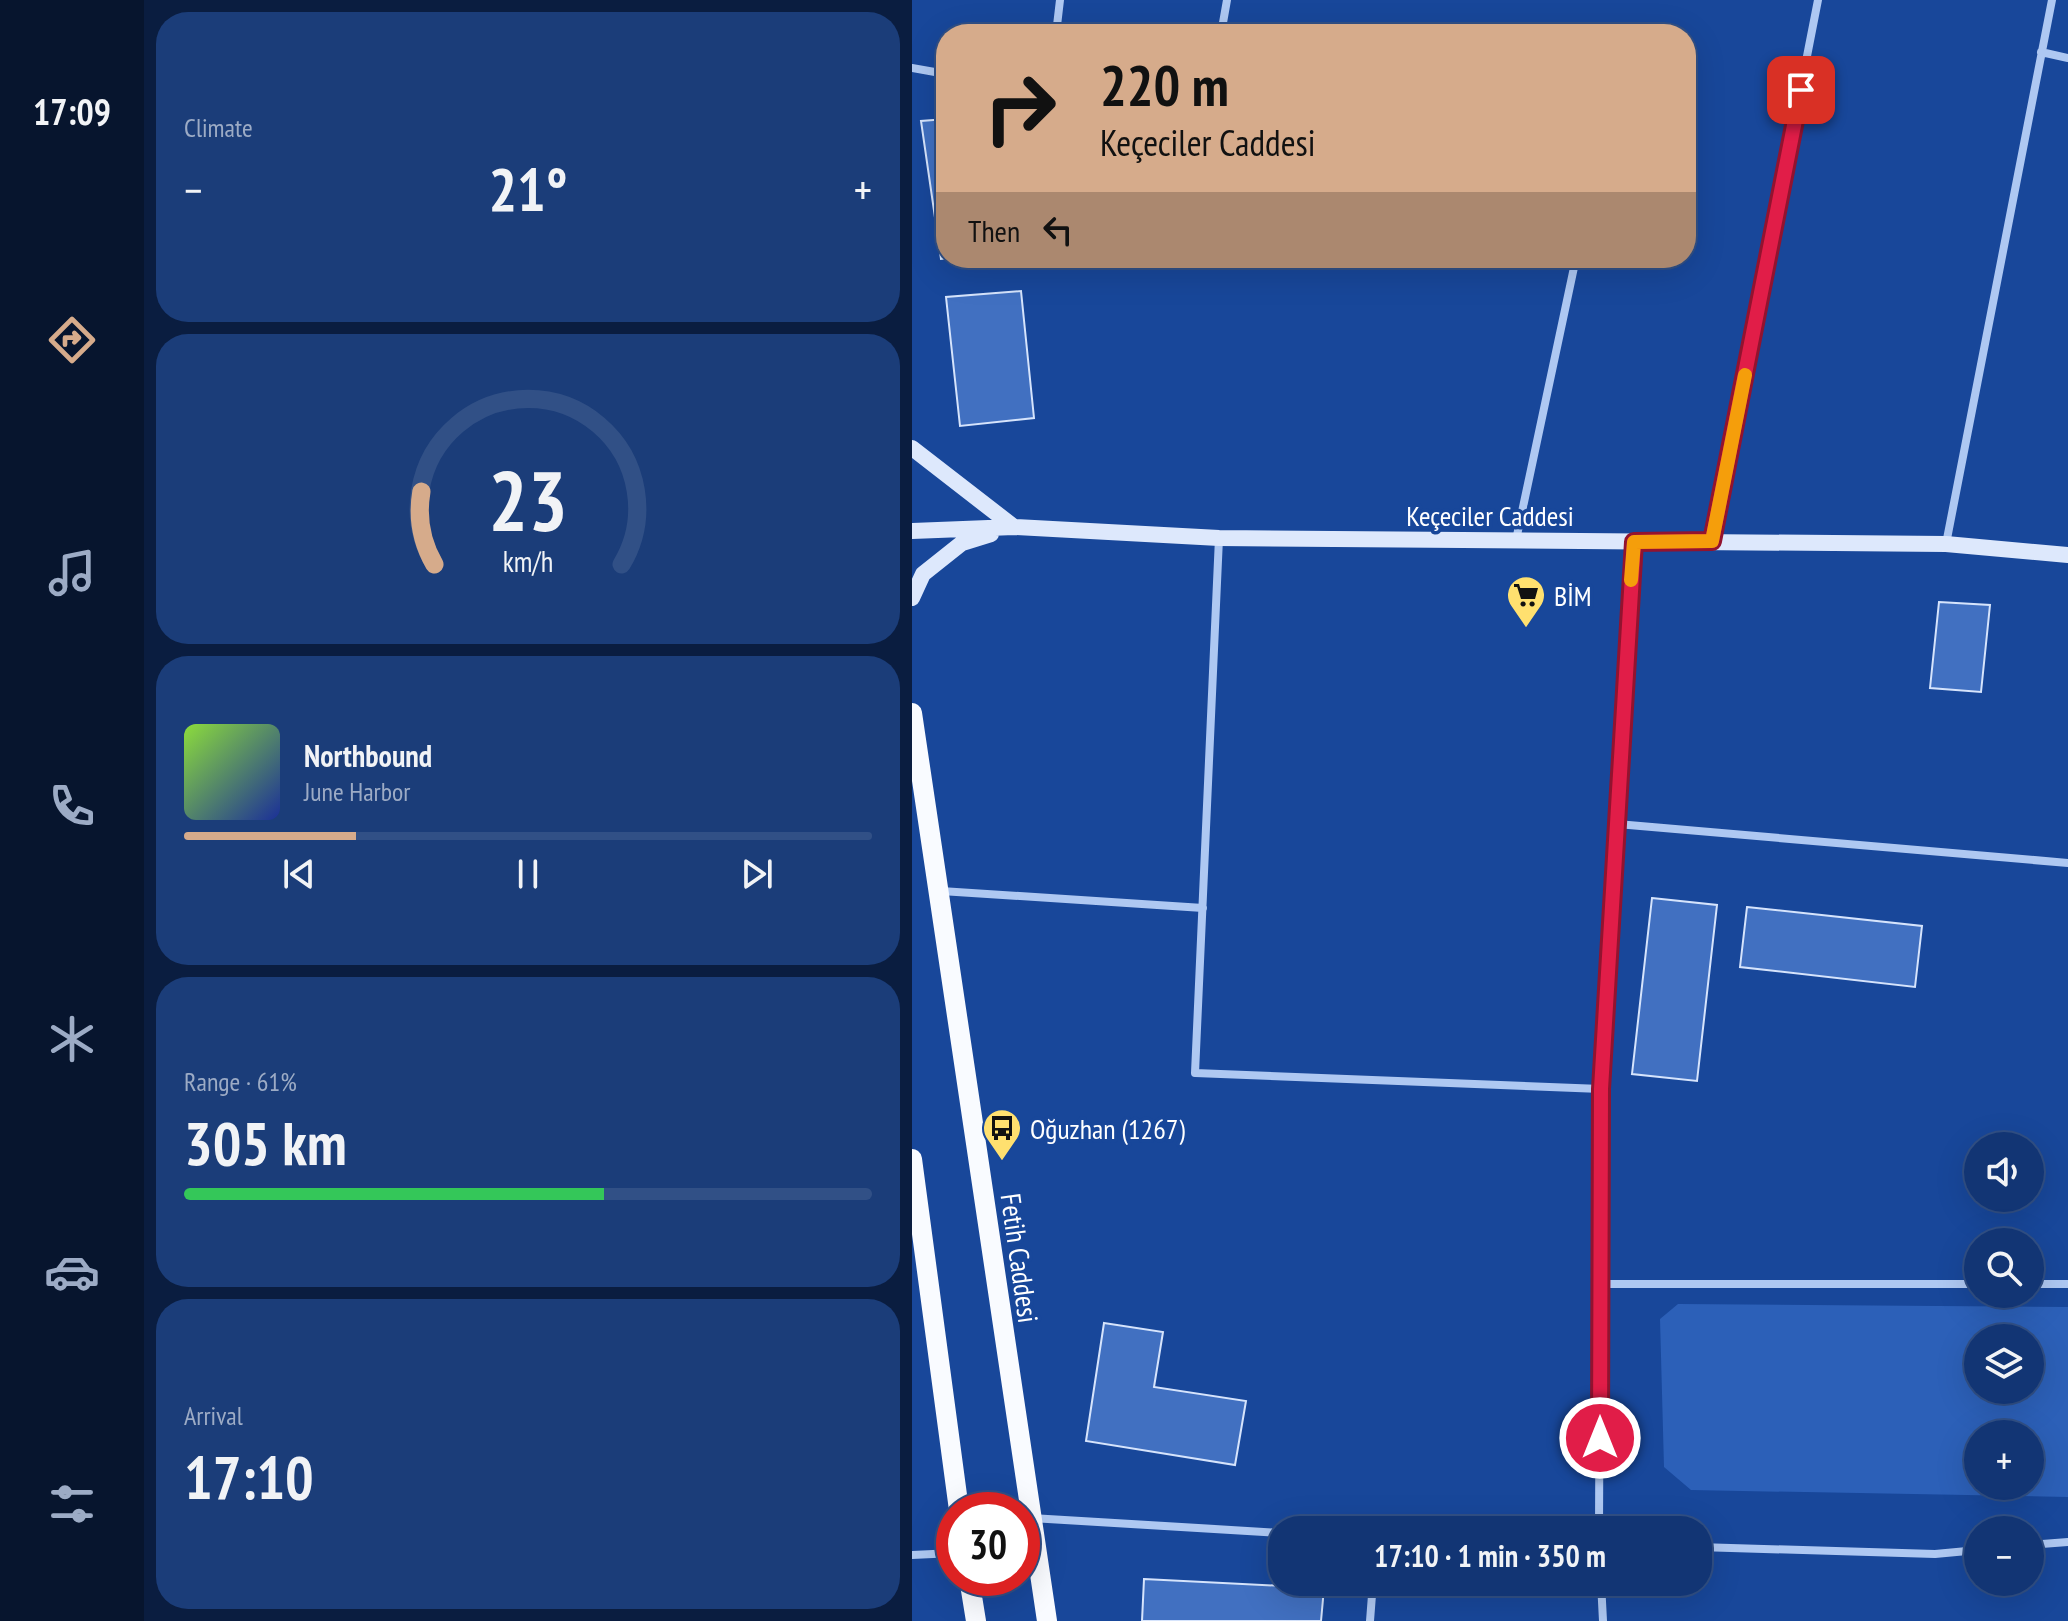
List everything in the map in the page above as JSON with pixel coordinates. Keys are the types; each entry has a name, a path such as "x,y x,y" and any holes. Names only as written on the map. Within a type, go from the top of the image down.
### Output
{"main road":[{"name":"Fetih Caddesi","path":"912,713 1026,1492"},
{"path":"912,1159 957,1492"},
{"name":"Fetih Caddesi","path":"1040,1579 1047,1621"},
{"path":"972,1596 976,1621"}],"street":[{"path":"1057,24 1060,0"},
{"path":"1223,24 1227,0"},
{"path":"1712,541 1818,0"},
{"path":"1946,544 2052,0"},
{"path":"2041,52 2068,58"},
{"path":"912,68 936,72"},
{"path":"1516,541 1574,268"},
{"path":"912,448 1014,527"},
{"path":"912,598 923,574 962,543 1014,527"},
{"name":"Keçeciler Caddesi","path":"912,531 1014,527 1219,538 1946,544 2068,555"},
{"path":"1219,538 1195,1073 1601,1089"},
{"path":"1599,1516 1601,1089 1634,542"},
{"path":"1617,824 2068,863"},
{"path":"938,891 1203,908"},
{"path":"1600,1284 1964,1284"},
{"path":"2044,1284 2068,1284"},
{"path":"1040,1519 1268,1532"},
{"path":"2044,1544 2068,1542"},
{"path":"1712,1547 1935,1554 1964,1551"},
{"path":"912,1555 936,1554"},
{"path":"1370,1621 1372,1596"},
{"path":"1602,1596 1603,1621"}],"shaded area":[{"path":"1678,1304 2068,1307 2068,1497 2044,1497 2044,1420 1964,1420 1964,1495 1691,1490 1664,1467 1660,1319"}],"building":[{"path":"936,120 936,224 921,121"},
{"path":"1021,291 1034,418 960,426 946,297"},
{"path":"1939,602 1990,605 1981,692 1930,688"},
{"path":"1652,898 1717,905 1697,1081 1632,1074"},
{"path":"1747,907 1922,926 1915,987 1740,967"},
{"path":"1104,1323 1163,1332 1154,1387 1246,1401 1235,1465 1086,1441"},
{"path":"1144,1579 1268,1585 1268,1596 1323,1596 1321,1621 1142,1621"}],"slow traffic":[{"path":"1631,580 1634,542 1712,541 1745,375"}],"place":[{"name":"BİM","path":"1526,629"},
{"name":"Oğuzhan (1267)","path":"1002,1162"}],"route":[{"path":"1600,1438 1601,1089 1634,542 1712,541 1801,90"}]}
